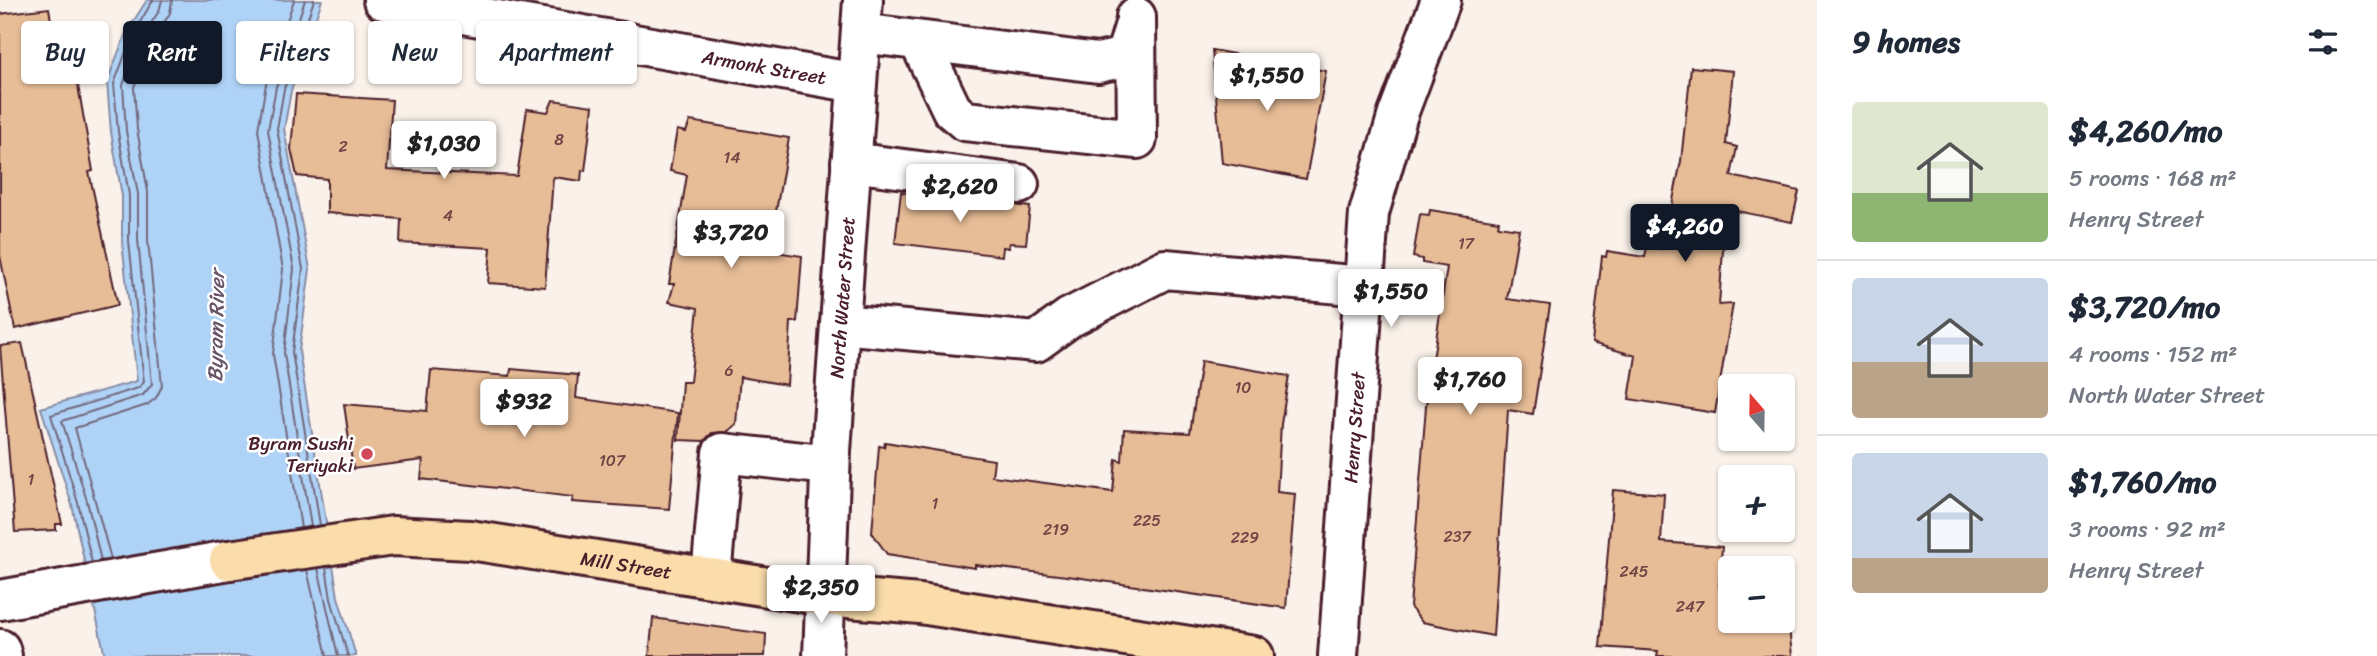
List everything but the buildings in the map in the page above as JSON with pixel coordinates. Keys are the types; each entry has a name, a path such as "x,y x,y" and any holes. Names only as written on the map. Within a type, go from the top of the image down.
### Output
{"main road":[{"name":"Mill Street","path":"229,560 393,536 470,540 825,596 920,604 1254,656"}],"street":[{"name":"Armonk Street","path":"383,0 857,83"},
{"name":"Henry Street","path":"1338,656 1369,213 1398,114 1441,0"},
{"path":"919,41 952,110 965,121 1137,139 1134,9"},
{"path":"862,17 919,41 1098,63 1125,57 1132,41 1134,9"},
{"name":"North Water Street","path":"823,656 830,465 862,17"},
{"path":"851,162 1019,184"},
{"path":"840,324 1036,342 1069,318 1166,268 1364,286"},
{"path":"711,577 722,453 830,465"},
{"name":"Mill Street","path":"0,600 229,560"},
{"path":"0,649 2,656"}],"water":[{"name":"Byram River","path":"147,0 322,0 315,21 236,21 236,84 293,84 284,129 310,269 299,351 338,597 356,656 105,656 72,505 41,408 137,381 122,241 122,196 111,132 107,84 123,41 123,84 222,84 222,21 134,21"}],"place":[{"name":"Byram Sushi Teriyaki","path":"367,454"}]}
